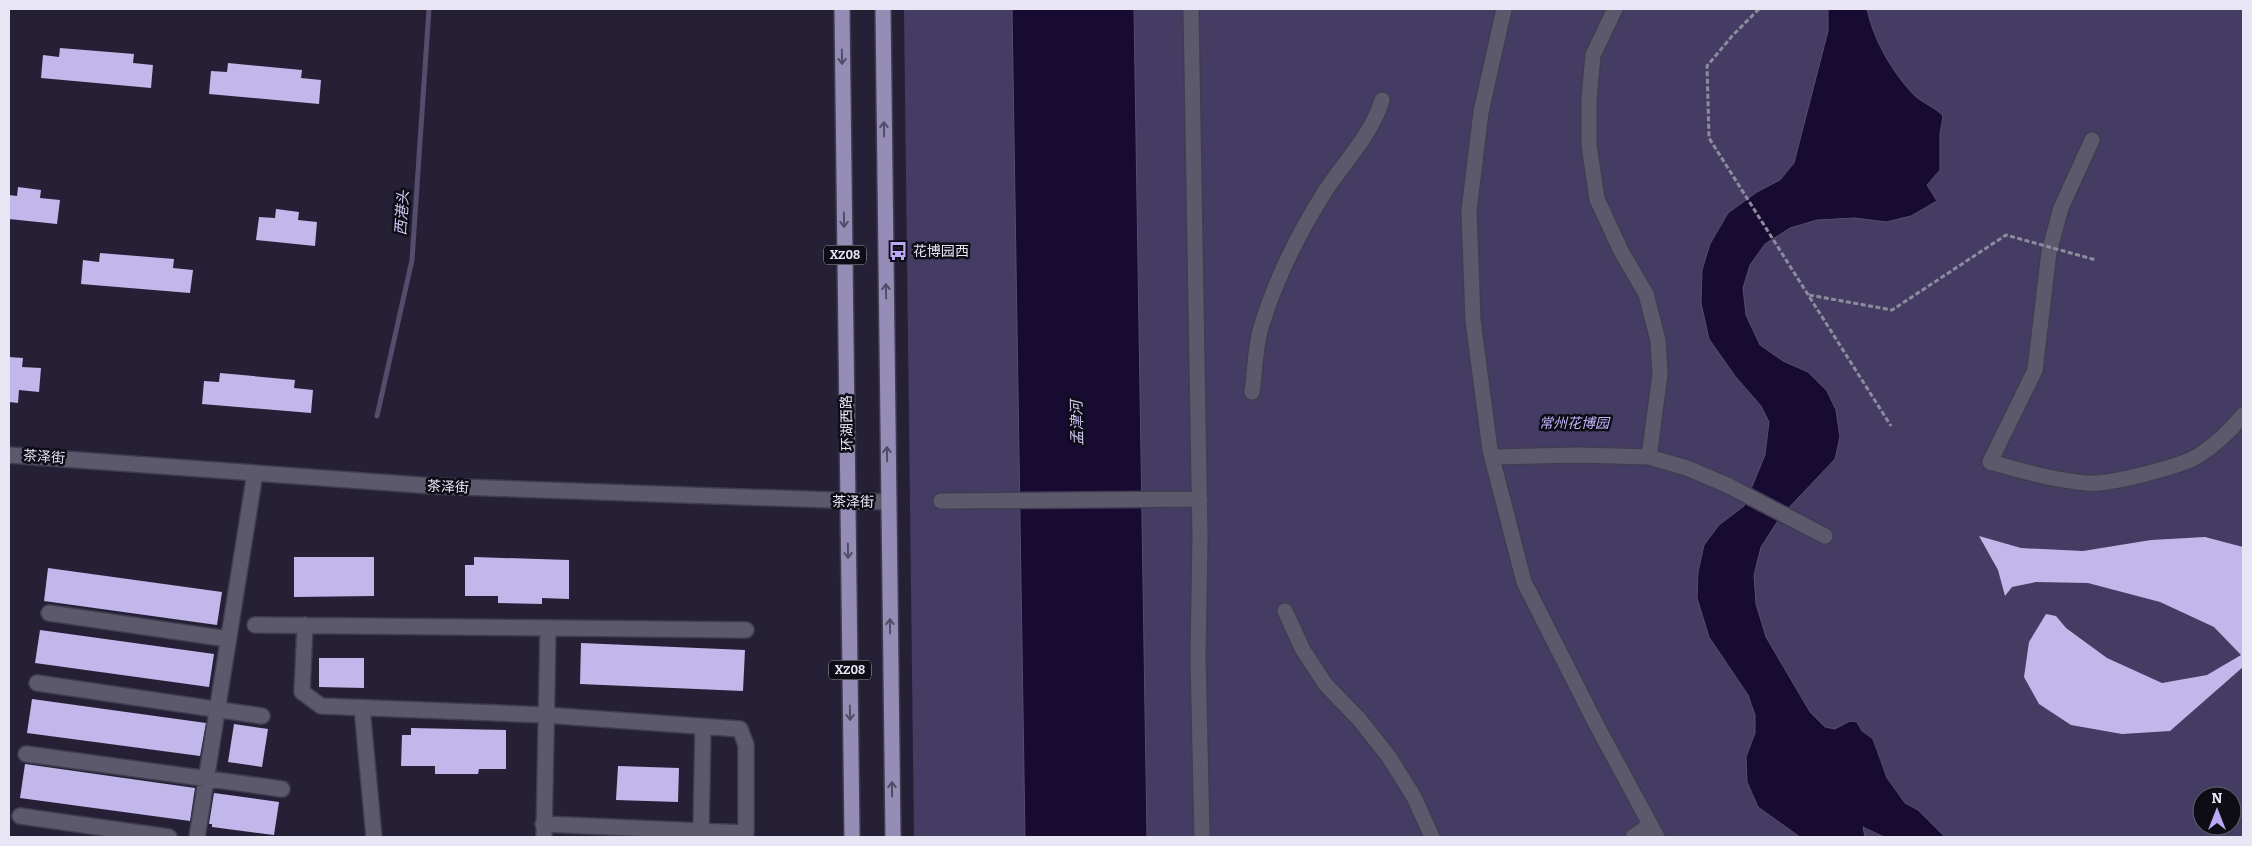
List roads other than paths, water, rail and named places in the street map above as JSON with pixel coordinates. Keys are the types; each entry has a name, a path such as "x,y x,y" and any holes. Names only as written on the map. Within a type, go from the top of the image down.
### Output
{"main road":[{"name":"环湖西路","path":"842,9 852,837"},
{"name":"XZ08","path":"883,9 892,837"}],"street":[{"path":"1191,9 1200,500 1198,656 1202,837"},
{"path":"1504,9 1481,112 1469,211 1473,320 1492,457 1524,582 1653,831 1632,837"},
{"path":"1615,9 1593,55 1589,100 1589,145 1597,199 1621,251 1646,294 1658,340 1660,374 1649,457"},
{"path":"1252,392 1260,333 1278,280 1308,218 1340,168 1368,132 1379,112 1382,100"},
{"path":"2092,140 2061,208 2049,252 2035,370 1990,462 2042,477 2089,484 2143,475 2197,456 2233,428 2243,415"},
{"path":"1492,457 1579,455 1649,457 1687,468 1727,485 1825,536"},
{"name":"茶泽街","path":"9,456 433,486 888,502"},
{"path":"197,837 255,473"},
{"path":"941,501 1200,500"},
{"path":"1285,611 1303,650 1326,685 1359,719 1389,757 1414,797 1432,837"},
{"path":"49,614 228,639"},
{"path":"255,624 746,630"},
{"path":"305,625 302,692 321,706 545,715 740,729 746,745 746,834 701,831 543,830 545,715 548,628"},
{"path":"37,683 262,716"},
{"path":"362,708 374,837"},
{"path":"701,831 704,727"},
{"path":"26,754 282,789"},
{"path":"20,816 169,837"}],"water":[{"name":"孟津河","path":"1012,9 1134,9 1147,837 1025,837"},
{"path":"1828,9 1867,9 1879,44 1899,77 1915,96 1943,116 1940,134 1940,170 1927,185 1937,201 1911,216 1886,222 1855,218 1817,220 1790,228 1765,244 1750,265 1743,288 1746,315 1760,345 1783,361 1808,372 1827,391 1836,410 1840,437 1835,459 1781,516 1761,547 1754,575 1756,604 1766,637 1810,712 1825,727 1835,729 1850,721 1857,722 1862,731 1873,739 1887,778 1905,803 1918,810 1945,837 1884,837 1863,827 1865,837 1800,837 1758,807 1747,782 1746,757 1755,733 1755,715 1748,695 1709,637 1697,598 1698,572 1704,545 1719,525 1744,506 1765,455 1769,422 1761,406 1735,376 1709,339 1701,303 1702,270 1710,244 1728,213 1757,192 1780,180 1794,163 1828,31"}],"waterway":[{"name":"西港头","path":"377,416 412,260 429,9"}],"place":[{"name":"花博园西","path":"898,251"}],"park label":[{"name":"常州花博园","path":"1574,423"}]}
